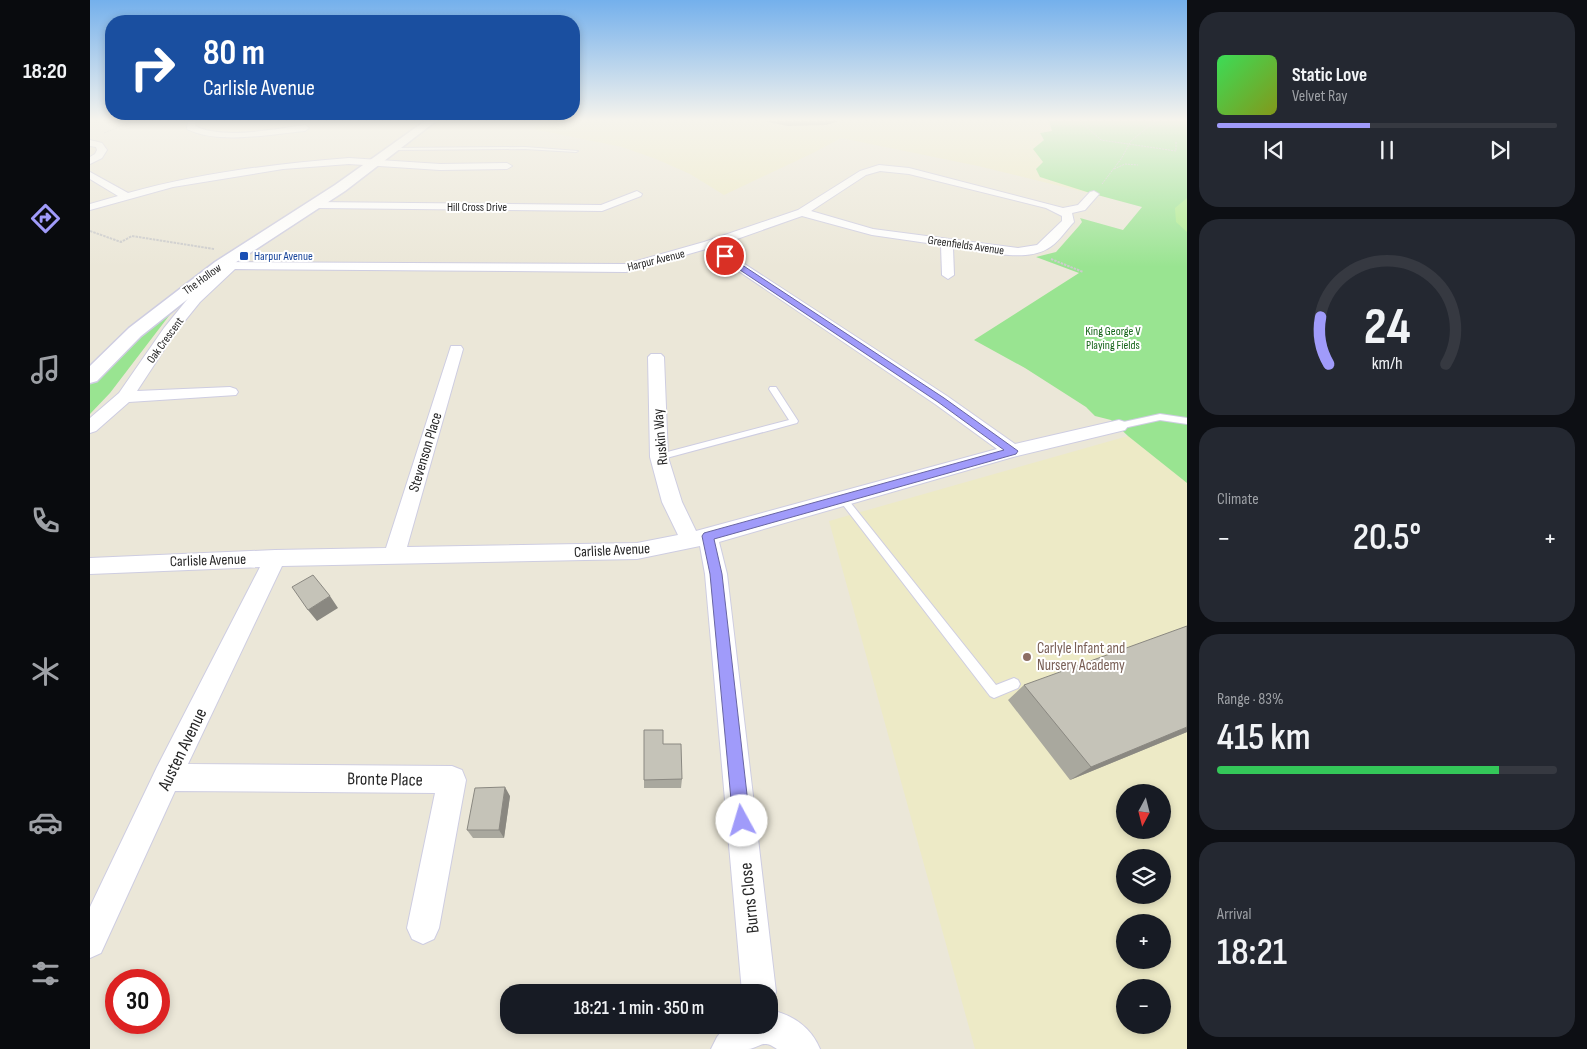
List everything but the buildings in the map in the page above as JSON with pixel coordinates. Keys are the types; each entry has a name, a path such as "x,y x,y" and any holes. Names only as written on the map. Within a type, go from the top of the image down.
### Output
{"street":[{"path":"90,207 196,179 251,170"},
{"name":"The Hollow","path":"90,376 153,316 364,170"},
{"name":"Harpur Avenue","path":"230,262 626,268 708,245 802,212 863,173 873,170"},
{"name":"Harpur Avenue","path":"900,170 1050,206 1062,211"},
{"path":"90,175 127,197"},
{"name":"Hill Cross Drive","path":"315,205 602,208 636,194"},
{"path":"1062,211 1081,208 1094,194"},
{"path":"1032,252 1042,249 1068,222 1068,215 1062,211"},
{"name":"Greenfields Avenue","path":"802,212 872,232 1032,252"},
{"path":"947,242 948,275"},
{"path":"708,245 941,400 1012,451"},
{"name":"Oak Crescent","path":"90,427 125,397 169,331 195,299 230,262"},
{"name":"Stevenson Place","path":"394,554 456,349"},
{"name":"Ruskin Way","path":"656,357 659,457 672,502 699,539"},
{"path":"125,397 230,392"},
{"name":"Carlisle Avenue","path":"90,566 394,554 636,551 699,539 1012,451 1119,426"},
{"name":"Burns Close","path":"699,539 716,574 758,984"},
{"name":"Austen Avenue","path":"90,942 275,558"},
{"name":"Bronte Place","path":"168,777 452,780 423,928"},
{"path":"778,1029 795,1040 802,1049"},
{"path":"729,1049 741,1034"}],"lane":[{"path":"659,457 794,421 773,389"},
{"path":"1119,426 1160,417 1187,421"},
{"path":"843,499 994,692 1014,684"}],"path":[{"path":"1094,194 1113,170"},
{"path":"90,231 121,242 132,236 230,262"},
{"path":"1032,252 1083,272"}],"shaded area":[{"path":"681,170 777,170 724,195"},
{"path":"994,170 1177,170 1142,206"},
{"name":"Carlyle Infant and Nursery Academy","path":"1128,436 1187,483 1187,1049 975,1049 829,521"}],"green space":[{"name":"King George V Playing Fields","path":"1036,170 1187,170 1187,483 1111,420 1095,416 1086,407 1025,368 974,340 1079,273 1036,257 1056,252 1082,222 1080,218 1123,230 1142,207 1040,177"},
{"path":"1187,198 1187,232 1176,222 1175,208"},
{"path":"178,304 110,393 90,414 90,384 153,321"}],"place":[{"name":"Harpur Avenue","path":"244,256"},
{"name":"Carlyle Infant and Nursery Academy","path":"1027,657"}],"route":[{"path":"725,256 941,400 1012,451 708,536 716,574 742,821"}]}
